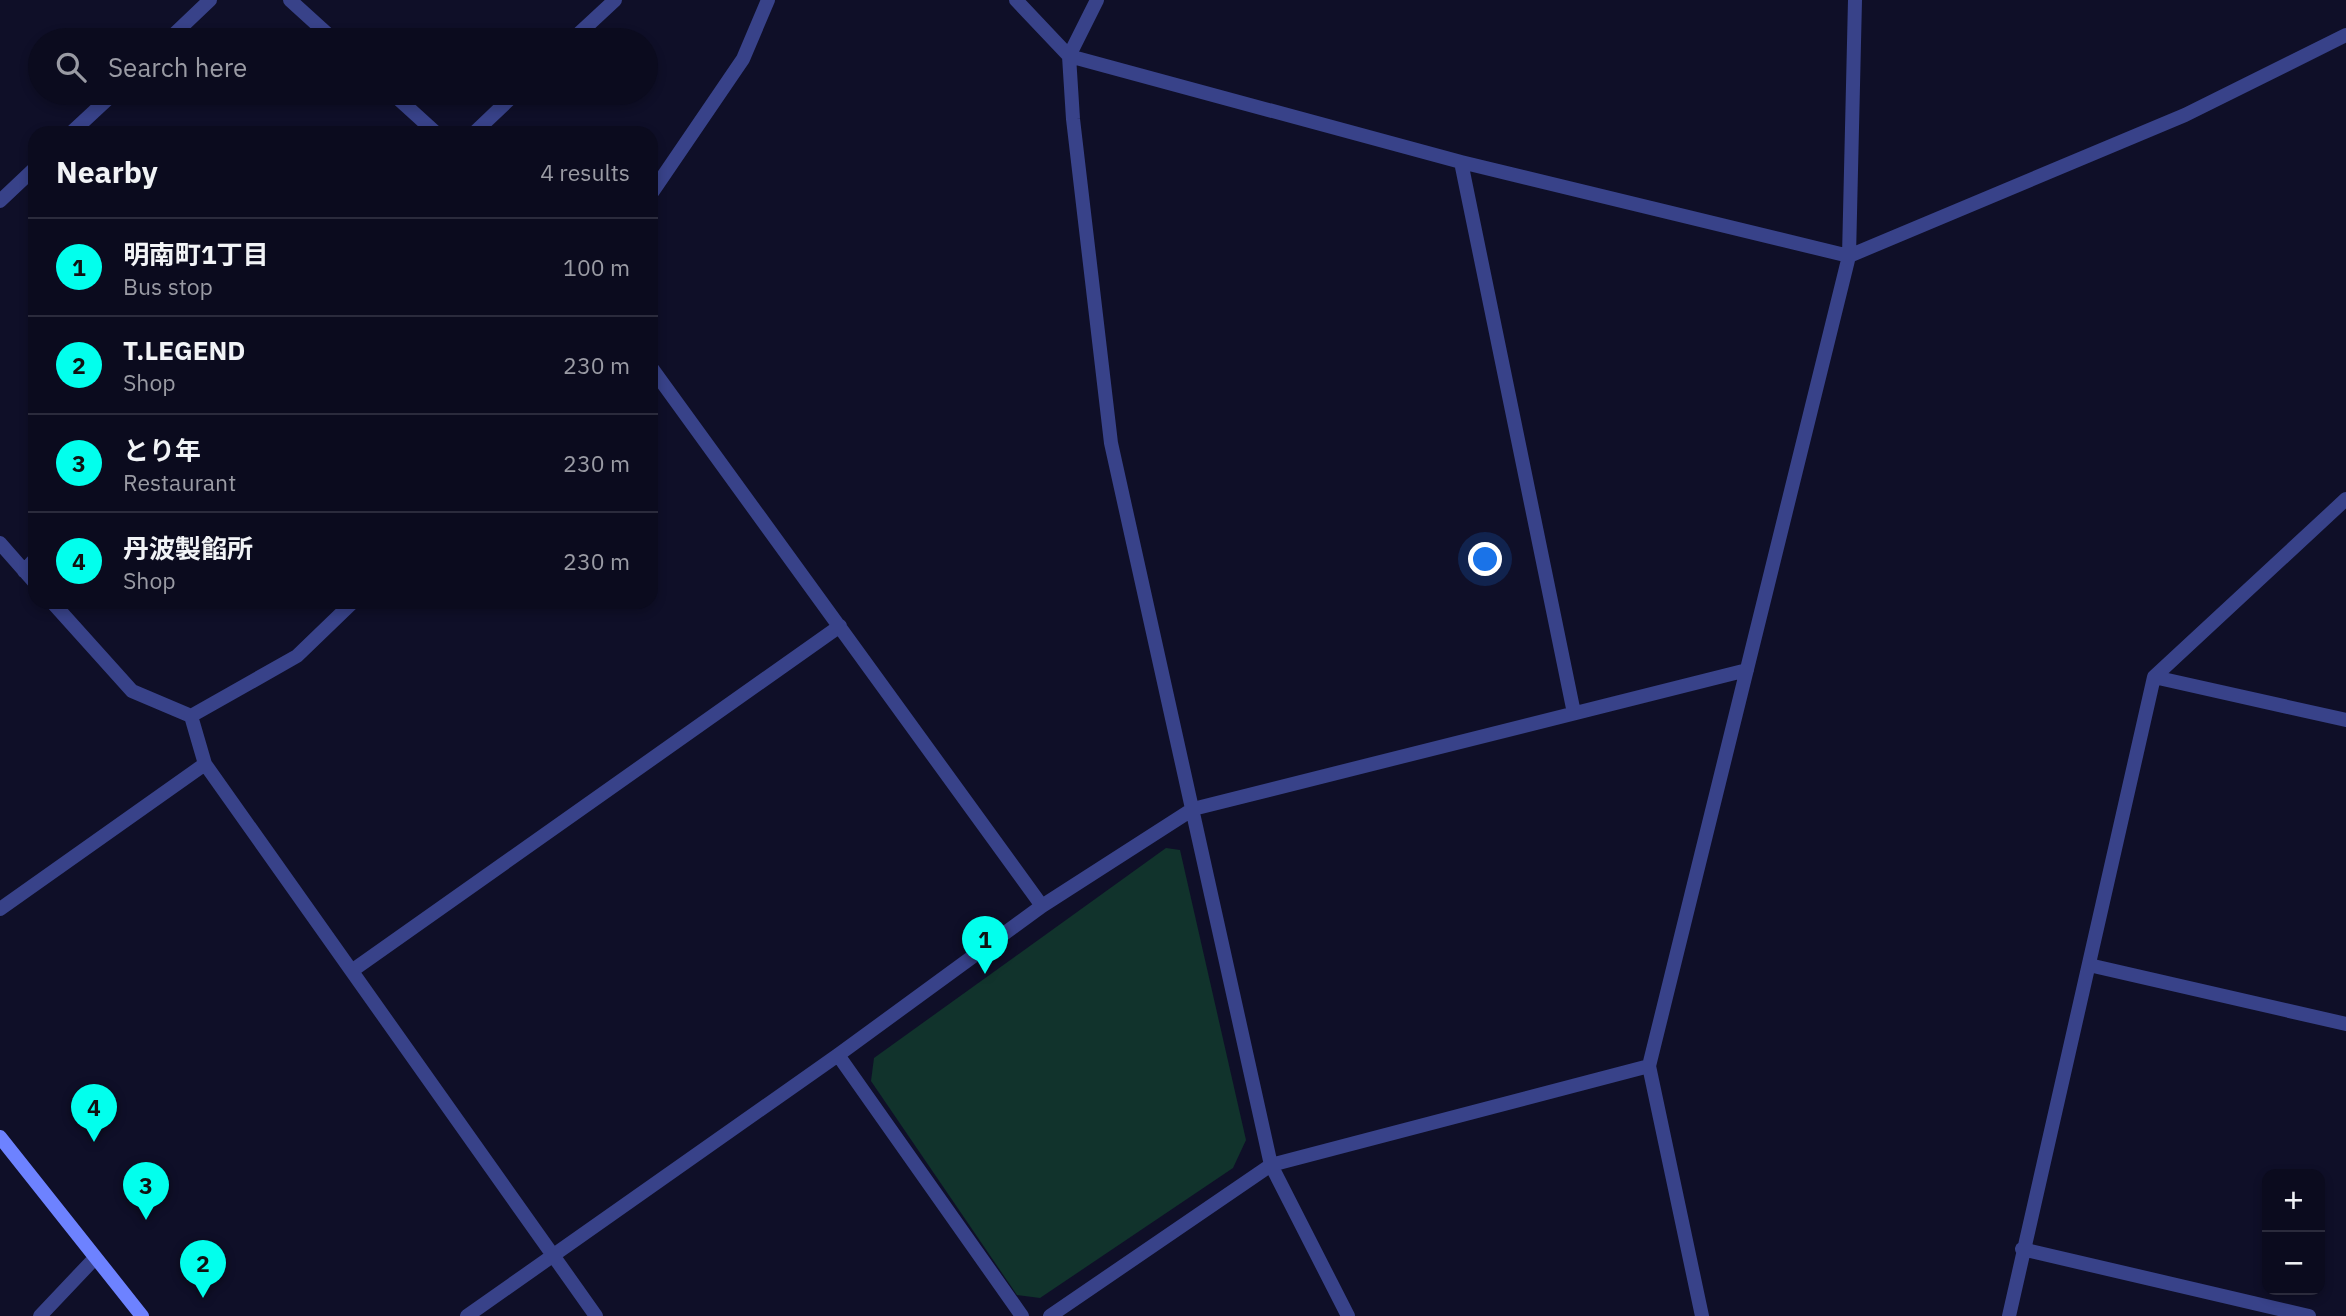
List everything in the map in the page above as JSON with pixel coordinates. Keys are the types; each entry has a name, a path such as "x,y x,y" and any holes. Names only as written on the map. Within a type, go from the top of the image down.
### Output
{"street":[{"path":"181,28 210,0"},
{"path":"290,0 321,28"},
{"path":"585,28 615,0"},
{"path":"658,184 743,59 768,0"},
{"path":"1016,0 1069,56 1461,162 1849,256 2185,115 2346,35"},
{"path":"1097,0 1069,56 1073,119 1111,443 1271,1165 1348,1316"},
{"path":"1702,1316 1649,1066 1849,256 1855,0"},
{"path":"79,126 101,105"},
{"path":"405,105 428,126"},
{"path":"481,126 503,105"},
{"path":"1461,162 1574,713"},
{"path":"0,201 28,175"},
{"path":"658,377 1042,906"},
{"path":"2009,1316 2154,677 2346,499"},
{"path":"0,543 28,576"},
{"path":"23,571 28,566"},
{"path":"58,609 132,691 191,716"},
{"path":"191,716 297,656 346,609"},
{"path":"353,970 840,626"},
{"path":"467,1316 838,1055 1042,906 1193,809 1748,670"},
{"path":"2154,677 2346,720"},
{"path":"191,716 205,764 596,1316"},
{"path":"0,909 205,764"},
{"path":"2089,965 2346,1024"},
{"path":"838,1055 1022,1316"},
{"path":"1050,1316 1271,1165 1649,1066"},
{"path":"0,1137 94,1259 142,1316"},
{"path":"2022,1250 2309,1316"},
{"path":"40,1316 94,1259"}],"green space":[{"path":"1166,848 1180,850 1246,1140 1233,1168 1040,1298 1017,1295 871,1081 874,1058"}],"place":[{"name":"明南町1丁目","path":"985,974"},
{"name":"丹波製餡所","path":"94,1142"},
{"name":"とり年","path":"146,1220"},
{"name":"T.LEGEND","path":"203,1298"}]}
